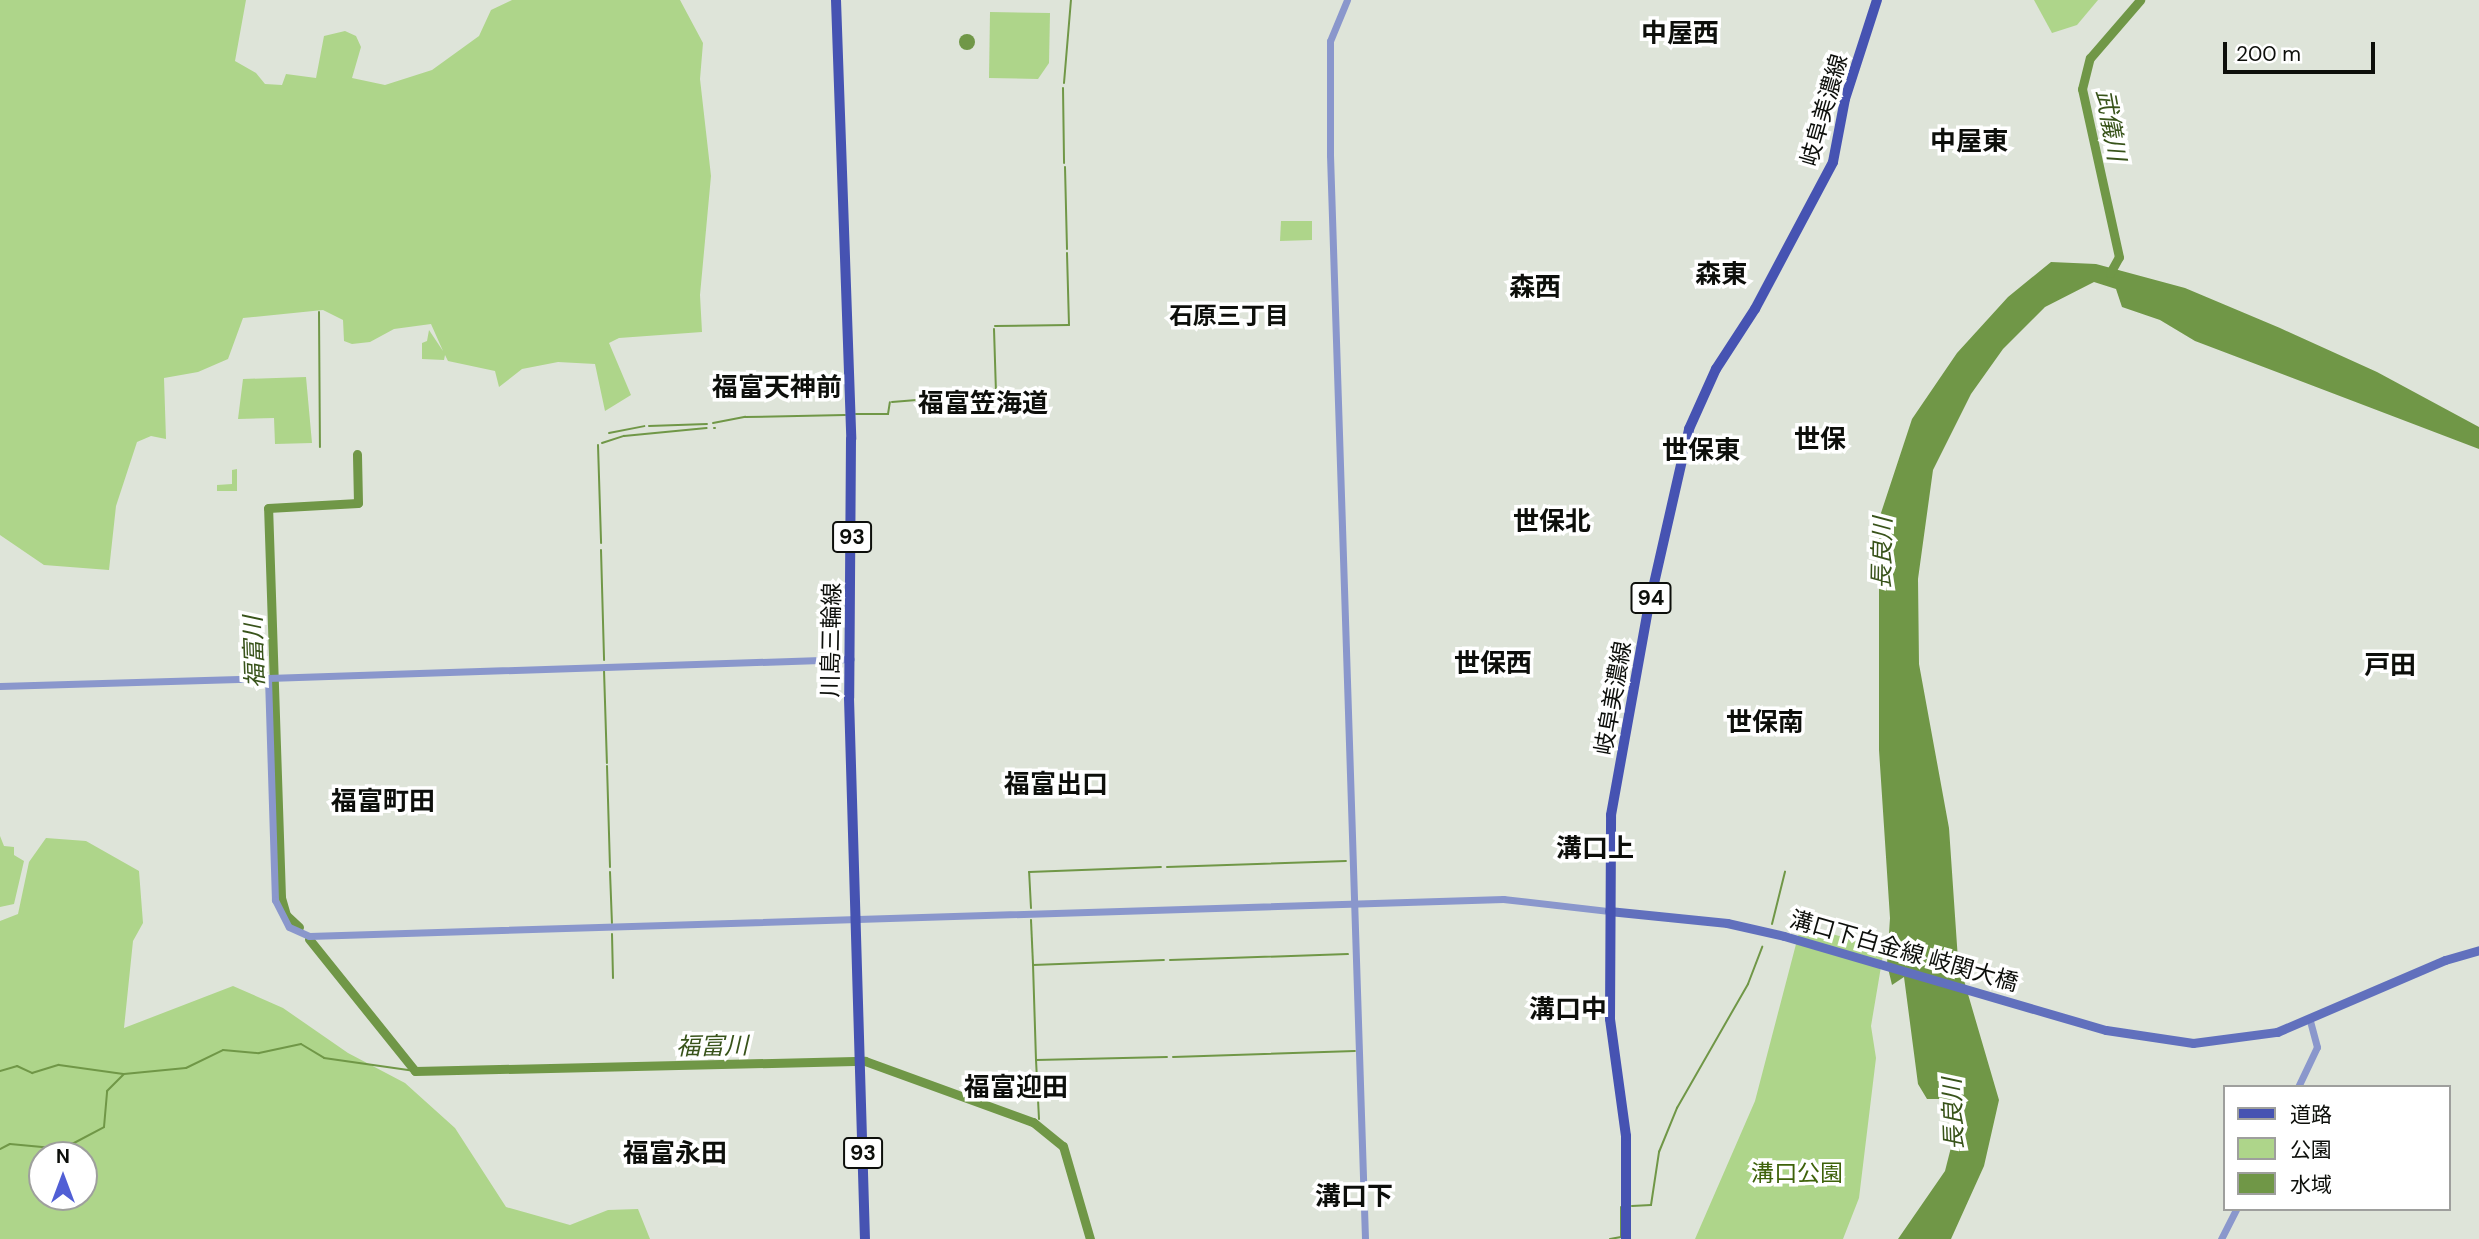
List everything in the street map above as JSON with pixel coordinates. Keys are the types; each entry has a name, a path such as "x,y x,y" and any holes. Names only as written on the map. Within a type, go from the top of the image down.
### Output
{"main road":[{"name":"川島三輪線","path":"836,0 851,439 851,659 865,1239"},
{"name":"岐阜美濃線","path":"1626,1239 1626,1136 1609,1019 1611,815 1648,610 1685,440 1716,369 1755,309 1833,162 1844,99 1877,0"},
{"name":"溝口下白金線 岐関大橋","path":"1609,911 1727,923 2133,1037 2193,1043 2247,1039 2310,1021 2445,960 2479,950"}],"street":[{"path":"1347,0 1330,41 1329,155 1365,1239"},
{"path":"0,687 851,659"},
{"path":"273,678 275,900 281,918 300,933 1503,899 1609,911"},
{"path":"2299,1085 2316,1047 2310,1021"},
{"path":"2221,1239 2235,1211"}],"green space":[{"path":"0,0 246,0 235,61 256,73 265,84 282,85 286,74 316,78 324,36 345,31 356,36 361,47 352,78 385,85 432,70 479,36 491,10 512,0 680,0 703,43 700,79 711,176 700,295 702,332 619,338 609,343 631,395 605,411 595,364 558,362 522,369 499,387 495,371 448,361 445,355 444,360 422,359 422,343 427,341 429,330 443,351 431,324 394,329 370,342 352,344 344,341 343,320 323,310 243,318 228,359 198,372 164,378 166,439 151,436 137,442 116,506 109,570 44,565 0,535"},
{"path":"2034,0 2098,0 2077,25 2052,33"},
{"path":"990,12 1050,13 1049,63 1038,79 989,78"},
{"path":"1281,221 1312,221 1312,240 1280,241"},
{"path":"306,377 312,443 275,444 274,418 238,419 243,379"},
{"path":"237,469 237,491 217,491 217,485 232,484 232,470"},
{"path":"0,836 4,846 14,847 14,855 24,861 14,904 0,907"},
{"path":"46,838 86,841 139,871 143,923 133,941 124,1028 233,986 283,1008 348,1053 405,1083 455,1128 506,1207 570,1225 608,1210 638,1209 650,1239 0,1239 0,921 18,914 29,862"},
{"name":"溝口公園","path":"1801,925 1884,949 1871,1026 1876,1058 1859,1198 1843,1239 1695,1239 1755,1101"}],"water":[{"path":"964,34 970,34 975,42 973,48 964,50 959,45 959,39"},
{"name":"長良川","path":"2051,262 2096,264 2185,288 2280,328 2377,372 2479,427 2479,449 2195,341 2160,320 2122,307 2116,289 2094,282 2045,307 2003,349 1971,394 1933,470 1918,579 1919,664 1949,828 1958,960 1999,1100 1984,1166 1951,1239 1898,1239 1945,1171 1961,1108 1943,1099 1927,1099 1918,1084 1904,977 1892,985 1887,964 1890,918 1879,750 1879,519 1912,419 1957,353 2008,297"}],"waterway":[{"path":"1064,83 1071,0"},
{"name":"武儀川","path":"2110,273 2119,257 2082,89 2090,58 2140,0"},
{"path":"1063,88 1064,163"},
{"path":"1065,167 1067,249"},
{"path":"995,326 1069,325 1067,253"},
{"path":"319,312 320,447"},
{"path":"994,329 996,394"},
{"path":"892,402 991,394"},
{"path":"856,414 888,414 890,402"},
{"path":"713,423 745,417 845,415"},
{"path":"649,426 707,424"},
{"path":"609,433 644,426"},
{"path":"602,443 624,436 707,428"},
{"path":"598,445 601,543"},
{"name":"福富川","path":"299,927 286,915 281,897 268,508 358,503 357,454"},
{"path":"601,550 604,660"},
{"path":"604,670 607,763"},
{"path":"607,766 610,867"},
{"path":"1167,867 1346,861"},
{"path":"1031,908 1029,872 1161,867"},
{"path":"610,872 612,923"},
{"path":"1772,924 1785,872"},
{"path":"1031,920 1033,964"},
{"path":"612,934 613,978"},
{"name":"福富川","path":"309,939 415,1071 865,1061 1033,1122 1063,1146 1090,1239"},
{"path":"1632,1206 1651,1205 1659,1152 1677,1108 1748,984 1762,947"},
{"path":"1170,960 1348,954"},
{"path":"1036,1060 1033,965 1164,960"},
{"path":"0,1149 10,1144 53,1148 74,1143 104,1127 107,1091 124,1074 186,1068 223,1050 259,1053 301,1044 324,1058 415,1071"},
{"path":"1173,1057 1355,1051"},
{"path":"1039,1119 1036,1060 1167,1057"},
{"path":"0,1071 17,1066 32,1073 59,1065 123,1074"},
{"path":"1610,1239 1621,1237 1621,1207"}],"district":[{"name":"中屋西","path":"1680,34"},
{"name":"中屋東","path":"1969,142"},
{"name":"森東","path":"1721,275"},
{"name":"森西","path":"1535,288"},
{"name":"石原三丁目","path":"1229,316"},
{"name":"福富天神前","path":"777,388"},
{"name":"福富笠海道","path":"983,404"},
{"name":"世保","path":"1820,440"},
{"name":"世保東","path":"1701,451"},
{"name":"世保北","path":"1552,522"},
{"name":"世保西","path":"1493,664"},
{"name":"戸田","path":"2390,666"},
{"name":"世保南","path":"1765,723"},
{"name":"福富出口","path":"1056,785"},
{"name":"福富町田","path":"383,802"},
{"name":"溝口上","path":"1595,849"},
{"name":"溝口中","path":"1568,1010"},
{"name":"福富迎田","path":"1016,1088"},
{"name":"福富永田","path":"675,1154"},
{"name":"溝口下","path":"1354,1197"}]}
